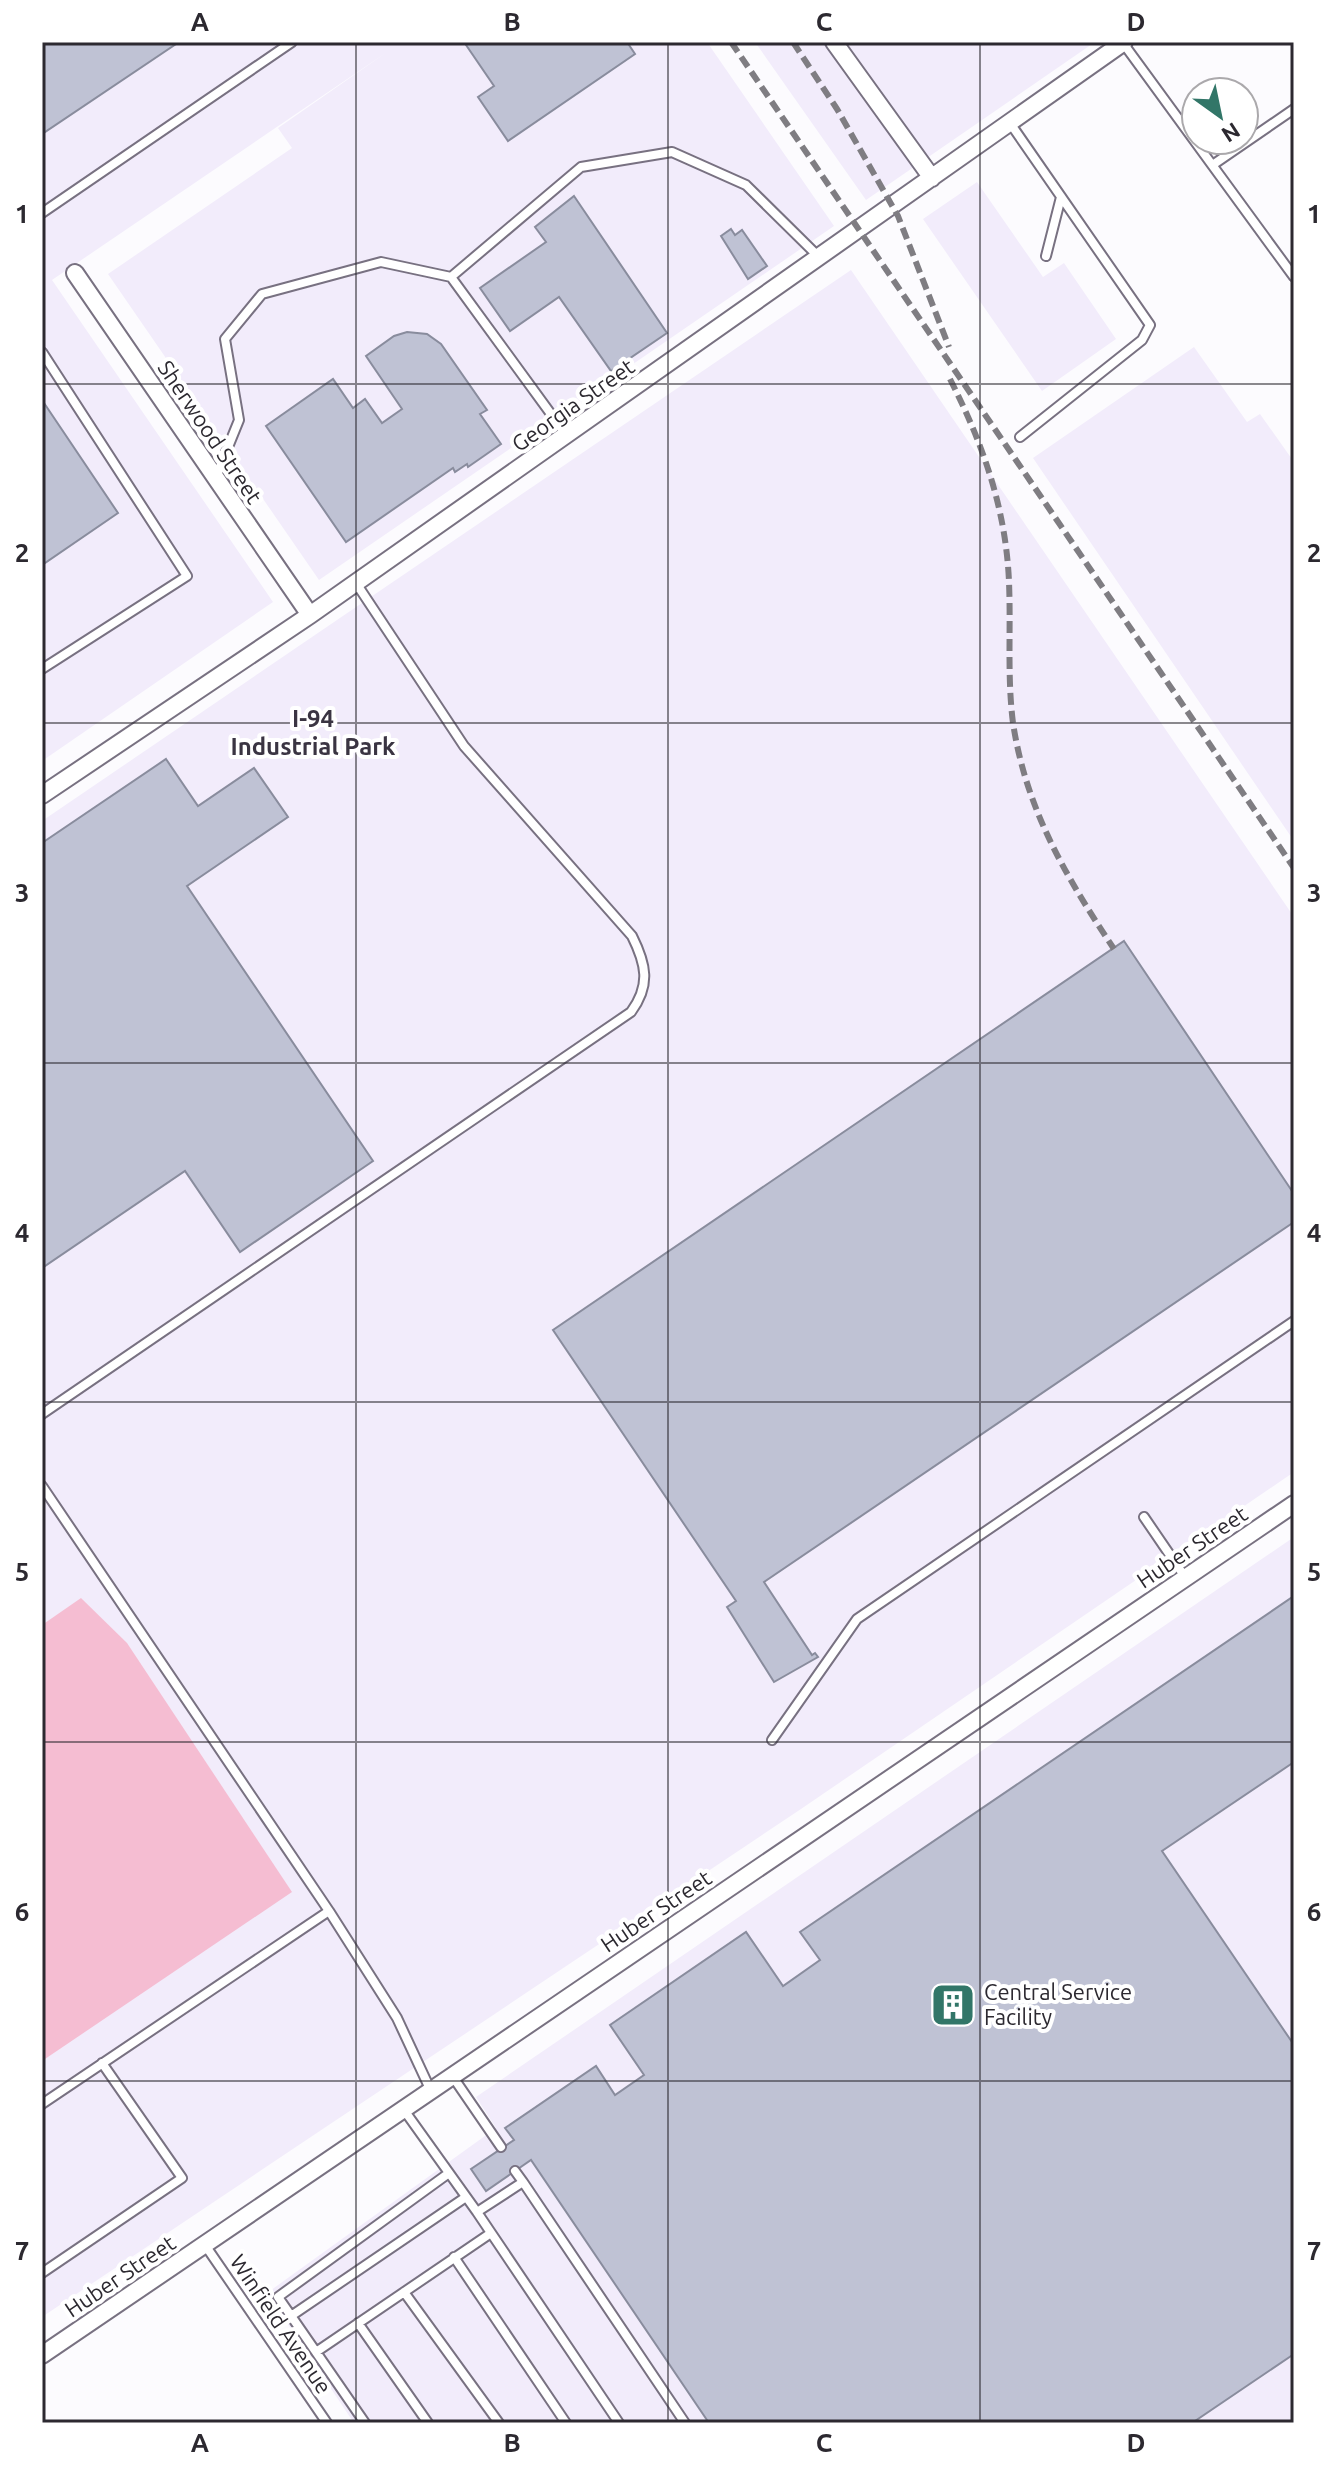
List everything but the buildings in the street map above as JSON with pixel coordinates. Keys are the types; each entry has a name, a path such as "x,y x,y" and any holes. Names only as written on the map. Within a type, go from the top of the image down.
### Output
{"street":[{"path":"834,42 932,178"},
{"name":"Georgia Street","path":"42,795 356,583 1124,42"},
{"name":"Sherwood Street","path":"75,273 310,615"},
{"name":"Huber Street","path":"42,2355 1294,1504"}],"lane":[{"path":"42,213 292,42"},
{"path":"1124,42 1294,277"},
{"path":"1214,164 1294,109"},
{"path":"1010,123 1150,325 1142,340 1020,437"},
{"path":"451,277 581,167 672,152 746,185 819,258"},
{"path":"1046,256 1061,197"},
{"path":"215,480 239,420 225,339 262,294 381,262 451,277 567,436"},
{"path":"42,352 187,576 42,669"},
{"path":"42,1414 631,1012 643,996 646,978 643,959 632,936 464,746 356,583"},
{"path":"772,1740 857,1619 1294,1321"},
{"path":"42,1486 329,1911 397,2018 431,2091"},
{"path":"1144,1517 1185,1578"},
{"path":"42,2104 329,1911"},
{"path":"42,2273 182,2178 102,2063"},
{"path":"453,2077 501,2147"},
{"path":"404,2110 477,2212 619,2423"},
{"path":"515,2171 685,2423"},
{"path":"365,2423 278,2297 449,2173"},
{"path":"477,2212 523,2182"},
{"path":"291,2316 466,2197"},
{"path":"316,2352 491,2233"},
{"name":"Winfield Avenue","path":"205,2245 327,2423"},
{"path":"454,2257 566,2423"},
{"path":"404,2292 499,2423"},
{"path":"358,2323 428,2423"}],"shaded area":[{"path":"42,42 707,42 834,226 319,580 108,274 292,148 278,128 387,52 52,280 273,602 42,761"},
{"path":"755,42 1095,42 866,200"},
{"path":"977,182 1043,277 1064,263 1116,339 1042,391 923,219"},
{"path":"851,270 1294,917 1294,1472 801,1809 42,2317 42,821"},
{"path":"1194,347 1247,422 1260,414 1294,462 1294,841 1033,458"},
{"name":"Central Service Facility","path":"1294,1537 1294,2423 354,2423 267,2293 496,2128 476,2097"},
{"path":"81,1598 127,1643 292,1892 42,2061 42,1625"}],"railway":[{"path":"731,42 1294,868"},
{"path":"793,42 837,109 898,216 949,347"},
{"path":"950,379 973,428 991,478 1003,529 1009,582 1011,705 1019,754 1050,841 1114,949"}],"place":[{"name":"Central Service Facility","path":"953,2005"}],"district":[{"name":"I-94 Industrial Park","path":"313,733"}]}
